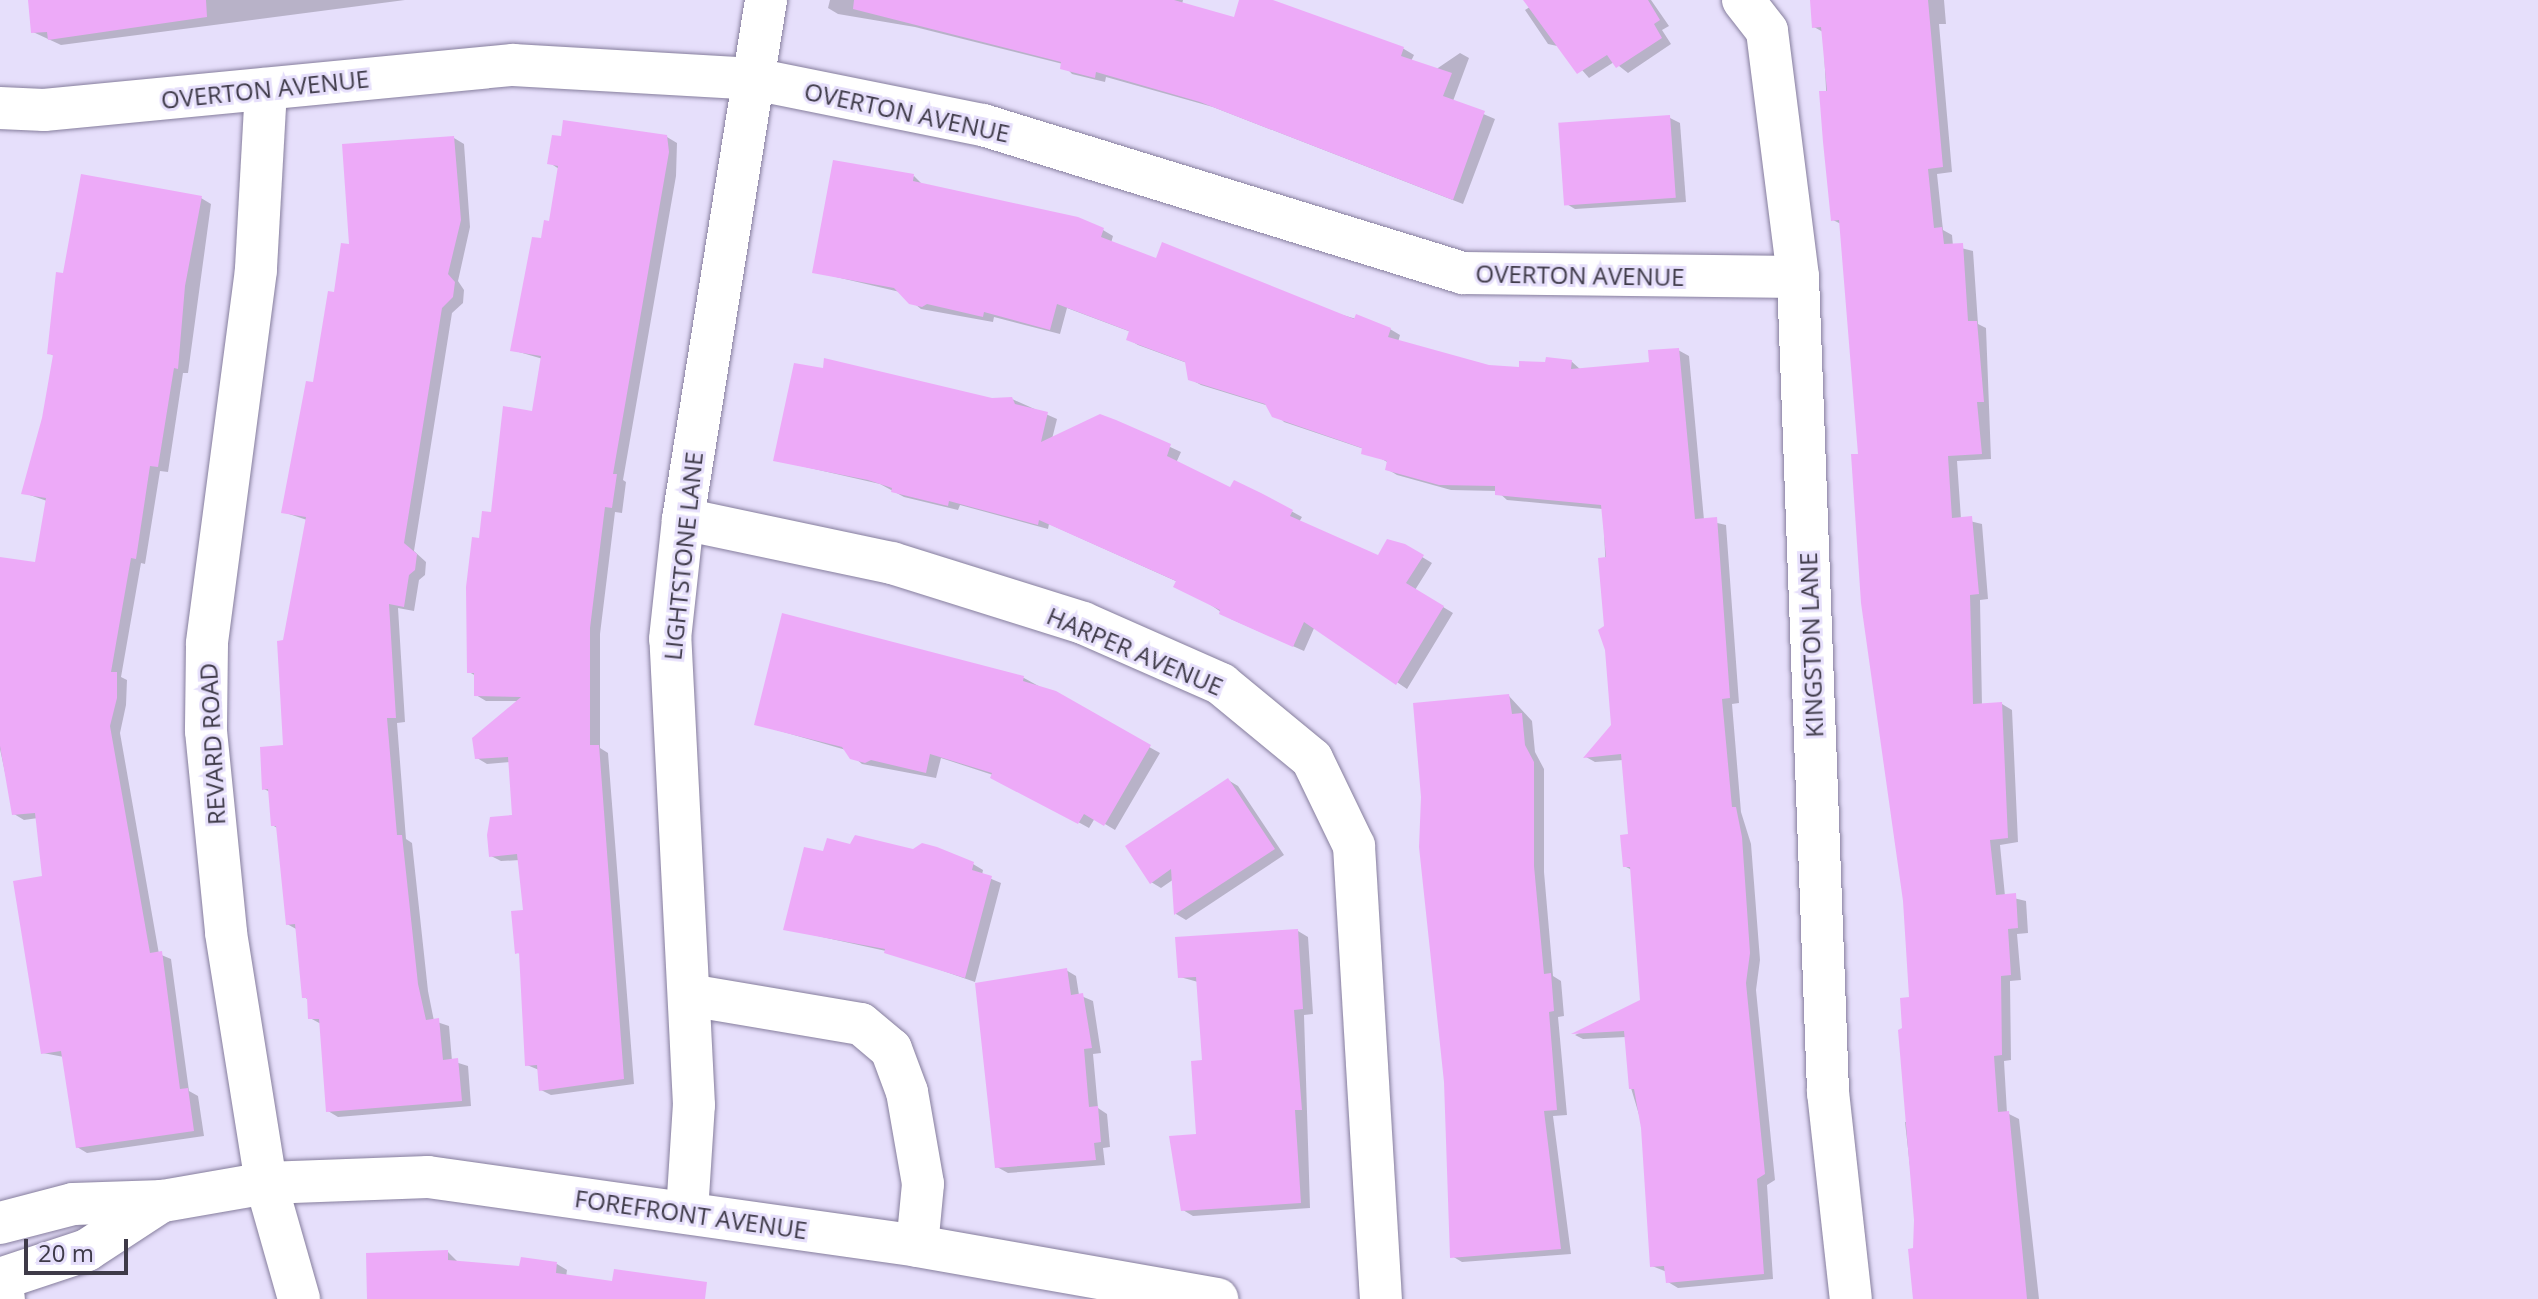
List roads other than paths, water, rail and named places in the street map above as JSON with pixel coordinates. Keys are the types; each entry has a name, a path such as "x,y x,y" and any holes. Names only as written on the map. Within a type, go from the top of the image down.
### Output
{"street":[{"name":"LIGHTSTONE LANE","path":"687,1212 694,1105 670,639 683,519 766,0"},
{"name":"KINGSTON LANE","path":"1743,0 1767,31 1798,277 1828,1092 1851,1299"},
{"name":"OVERTON AVENUE","path":"0,108 44,110 513,65 754,79 983,125 1463,273 1798,277"},
{"name":"REVARD ROAD","path":"266,89 256,270 207,644 206,731 226,933 266,1183 299,1299"},
{"name":"HARPER AVENUE","path":"683,519 892,563 1083,623 1221,684 1312,759 1354,846 1381,1299"},
{"path":"689,995 861,1024 891,1049 907,1092 923,1184 917,1246"},
{"name":"FOREFRONT AVENUE","path":"0,1223 73,1204 163,1201 266,1183 428,1177 917,1246 1217,1299"},
{"name":"FOREFRONT AVENUE","path":"0,1282 87,1250 163,1201"},
{"path":"0,1282 3,1299"}]}
